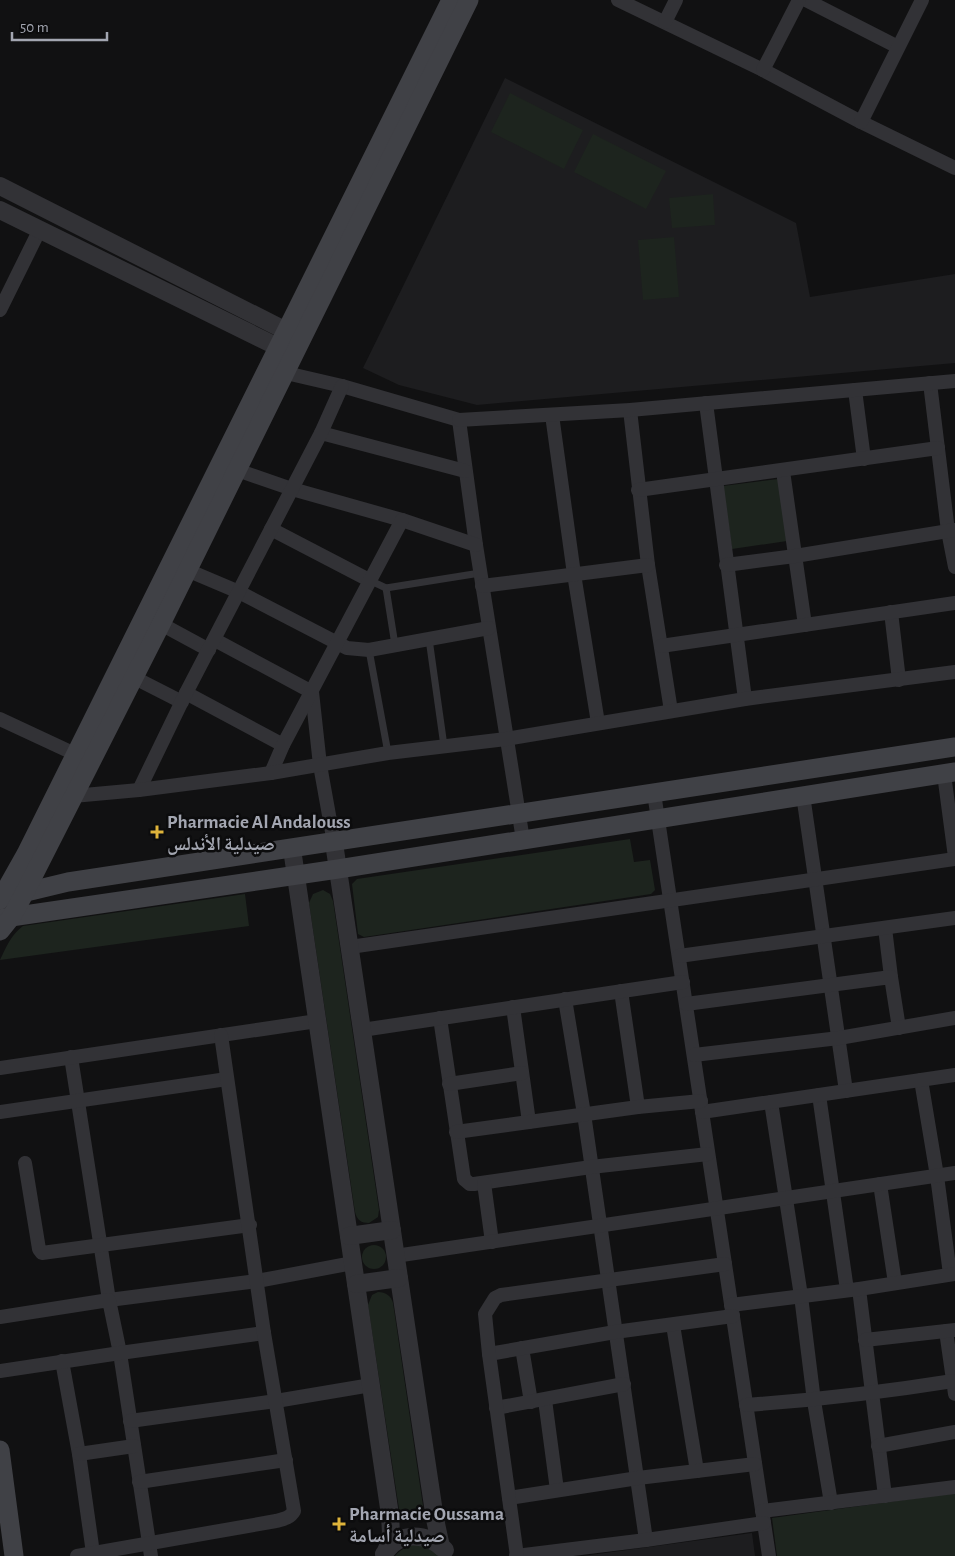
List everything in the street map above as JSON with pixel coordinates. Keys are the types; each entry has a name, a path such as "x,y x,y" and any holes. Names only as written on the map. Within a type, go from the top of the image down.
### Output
{"main road":[{"path":"446,28 451,0"},
{"path":"0,900 26,854 75,754 289,339 446,28 469,0"},
{"path":"0,931 6,918 24,892 161,624 286,372 289,339"},
{"path":"0,900 24,892 68,882 955,748"},
{"path":"6,918 338,869 949,773"},
{"path":"41,858 54,878 68,882"},
{"path":"0,1450 14,1556"}],"street":[{"path":"618,0 763,70 861,122 955,168"},
{"path":"665,22 676,0"},
{"path":"763,70 799,0"},
{"path":"806,0 898,47"},
{"path":"861,122 922,0"},
{"path":"0,186 289,339"},
{"path":"0,210 289,339"},
{"path":"0,310 40,229"},
{"path":"286,372 459,420 552,416 955,382"},
{"path":"930,383 938,448 952,530 955,567"},
{"path":"139,790 184,698 322,432 342,386"},
{"path":"855,390 864,459"},
{"path":"706,404 745,699"},
{"path":"630,410 648,565 671,712"},
{"path":"552,416 574,574 598,723"},
{"path":"459,420 481,579 523,840"},
{"path":"322,432 466,471"},
{"path":"638,490 938,448"},
{"path":"237,470 476,544"},
{"path":"783,470 805,625"},
{"path":"271,773 283,745 402,520"},
{"path":"271,529 369,580"},
{"path":"726,565 795,556 952,530"},
{"path":"481,579 574,574 648,565"},
{"path":"187,570 239,592 337,643 356,650 368,650 489,628"},
{"path":"661,646 955,602"},
{"path":"891,612 899,680"},
{"path":"161,624 212,645 312,692"},
{"path":"73,796 139,790 271,773 388,753 506,739 745,699 955,672"},
{"path":"133,677 184,698 283,745"},
{"path":"312,692 320,764 350,947 435,1519 445,1551"},
{"path":"0,719 75,754"},
{"path":"350,947 955,858 949,773"},
{"path":"654,793 769,1556"},
{"path":"804,795 846,1091"},
{"path":"292,849 390,1515 391,1533 384,1552"},
{"path":"679,956 955,918"},
{"path":"885,928 899,1028"},
{"path":"686,1004 891,977"},
{"path":"362,1030 682,982"},
{"path":"621,991 638,1108"},
{"path":"565,1000 584,1114 646,1540"},
{"path":"513,1007 529,1122"},
{"path":"440,1018 464,1179 470,1184 708,1154"},
{"path":"694,1055 838,1038 955,1018"},
{"path":"0,1068 317,1021"},
{"path":"76,1556 93,1553 150,1550 287,1518 294,1511 264,1333 250,1225 221,1035"},
{"path":"71,1057 109,1300 120,1352 150,1550"},
{"path":"449,1084 522,1073"},
{"path":"456,1132 638,1108 771,1102 955,1075"},
{"path":"0,1112 78,1099 227,1079"},
{"path":"489,1354 615,1332 673,1325 732,1310 801,1296 853,1290 953,1274 922,1080"},
{"path":"819,1095 833,1191 865,1340 885,1496"},
{"path":"771,1102 801,1296 814,1400 831,1503"},
{"path":"24,1163 41,1252 45,1254 250,1225"},
{"path":"395,1256 955,1173"},
{"path":"484,1182 492,1242"},
{"path":"880,1184 896,1283"},
{"path":"349,1236 392,1230"},
{"path":"0,1317 109,1300 257,1281 353,1263"},
{"path":"725,1264 501,1295 495,1298 485,1314 489,1354 509,1498 524,1556 646,1540 831,1503 955,1487"},
{"path":"356,1284 399,1278"},
{"path":"673,1325 697,1471"},
{"path":"746,1405 954,1388 950,1330 865,1340"},
{"path":"0,1371 120,1352 264,1333"},
{"path":"522,1348 531,1402"},
{"path":"62,1361 79,1454 93,1553"},
{"path":"496,1408 624,1384"},
{"path":"130,1421 276,1401 371,1385"},
{"path":"545,1400 557,1490"},
{"path":"878,1446 955,1432"},
{"path":"79,1454 134,1446"},
{"path":"139,1482 286,1460"},
{"path":"509,1498 638,1478 755,1464"},
{"path":"384,1552 396,1542 416,1536 437,1542 445,1551"}],"lane":[{"path":"369,580 386,588 481,579"},
{"path":"386,588 395,645"},
{"path":"429,639 444,746"},
{"path":"368,650 388,753"}],"shaded area":[{"path":"505,78 796,223 810,297 955,274 955,363 477,405 399,385 363,368"},
{"path":"510,93 583,130 564,169 491,132"},
{"path":"593,134 666,171 646,209 574,172"},
{"path":"713,194 715,225 672,228 669,198"},
{"path":"674,237 679,297 643,300 638,240"},
{"path":"778,479 787,541 732,549 723,486"},
{"path":"630,839 634,862 650,860 655,890 651,894 364,937 358,934 352,884 357,879"},
{"path":"323,890 330,894 333,901 379,1210 378,1217 369,1223 360,1220 355,1212 309,903 313,894"},
{"path":"245,894 249,926 0,960 12,937 23,926"},
{"path":"374,1245 383,1248 386,1257 383,1266 374,1269 365,1266 362,1257 365,1248"},
{"path":"378,1292 388,1295 393,1303 423,1506 419,1516 413,1519 405,1518 399,1509 368,1305 372,1295"},
{"path":"955,1493 955,1556 777,1556 772,1518"},
{"path":"752,1533 755,1556 583,1556"},
{"path":"418,1544 427,1546 440,1556 395,1556 405,1548"}],"place":[{"name":"Pharmacie Al Andalouss صيدلية الأندلس","path":"157,832"},
{"name":"Pharmacie Oussama صيدلية أسامة","path":"339,1524"}]}
